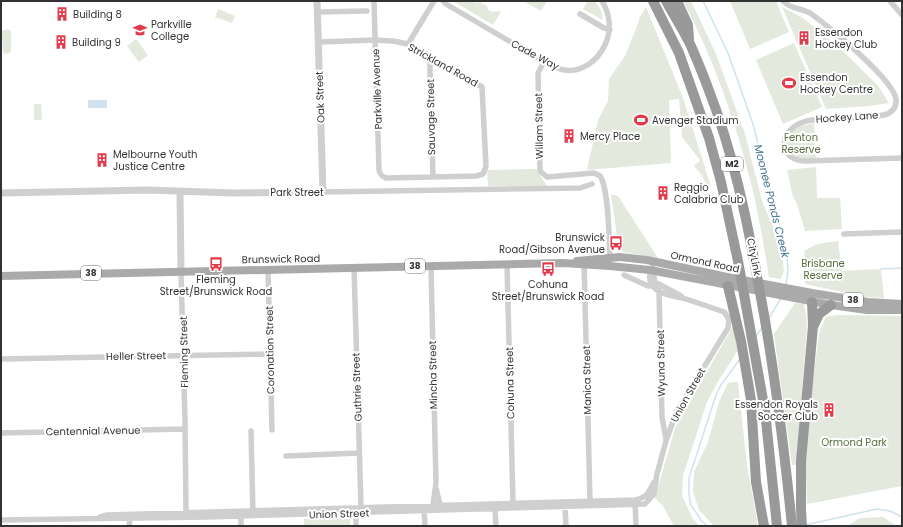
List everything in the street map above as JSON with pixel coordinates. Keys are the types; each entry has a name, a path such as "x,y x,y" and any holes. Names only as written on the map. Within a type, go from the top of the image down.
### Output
{"highway":[{"name":"CityLink","path":"653,1 679,53 714,153 732,234 765,411 776,521"},
{"name":"CityLink","path":"666,1 690,45 708,89 731,160 749,232 768,338 785,459 792,526"},
{"path":"678,1 688,25 690,45"},
{"path":"732,284 733,303 751,400 756,482 763,523"},
{"path":"802,526 801,460 813,326 809,296"},
{"path":"813,326 819,314 831,305"}],"main road":[{"name":"Brunswick Road","path":"1,276 650,261"},
{"name":"Ormond Road","path":"650,261 717,275 732,284"},
{"name":"Brunswick Road","path":"610,262 652,271"},
{"name":"Ormond Road","path":"652,271 809,296 902,304"},
{"name":"Ormond Road","path":"809,296 831,305 867,310 902,310"}],"street":[{"name":"Oak Street","path":"317,1 323,192"},
{"name":"Parkville Avenue","path":"374,1 379,170 382,176 386,178 433,177"},
{"path":"408,44 434,1"},
{"name":"Cade Way","path":"443,1 544,62 565,70 580,68 594,61 603,48 610,30"},
{"path":"580,14 610,30 609,18 602,1"},
{"name":"Hockey Lane","path":"783,1 788,6 810,13 869,63 882,75 896,99 893,110 884,115 813,119 802,122 792,127 787,133 785,139 786,152 791,157 799,161 902,158"},
{"path":"890,1 902,15"},
{"path":"317,12 367,12"},
{"name":"Strickland Road","path":"318,42 375,40 408,44 482,87 486,166 483,174 476,176 433,177"},
{"name":"Sauvage Street","path":"433,58 430,64 430,78 433,177"},
{"name":"Willam Street","path":"544,62 538,73 540,171 547,177 597,174 602,178 608,218 610,262"},
{"name":"Park Street","path":"1,193 180,191 232,193 323,192 580,188 592,184"},
{"name":"Fleming Street","path":"180,191 186,513"},
{"path":"844,234 902,232"},
{"path":"650,261 652,271 650,281 655,285 688,300"},
{"name":"Manica Street","path":"584,262 590,501"},
{"name":"Cohuna Street","path":"507,264 513,503"},
{"name":"Mincha Street","path":"431,266 436,484 440,505"},
{"name":"Guthrie Street","path":"354,267 361,508"},
{"name":"Coronation Street","path":"268,270 272,430"},
{"path":"624,275 648,286 655,285"},
{"name":"Wyuna Street","path":"655,285 659,291 662,417 666,441"},
{"path":"659,291 688,300"},
{"name":"Union Street","path":"1,520 241,516 253,513 361,508 495,509 590,501 635,502 646,504 653,496 657,474 672,421 680,405 726,332 729,321 728,316 724,312 688,300"},
{"name":"Heller Street","path":"1,359 270,354"},
{"name":"Centennial Avenue","path":"1,433 185,429"},
{"path":"251,431 253,513"},
{"path":"286,456 359,453"},
{"name":"Mincha Street","path":"432,505 436,484"},
{"path":"635,502 636,526"},
{"name":"Union Street","path":"94,518 107,515 186,513 356,513 424,508 432,505 513,503 565,507 635,502"},
{"path":"565,507 566,526"},
{"path":"424,508 425,526"},
{"path":"495,509 496,526"},
{"path":"356,513 356,526"},
{"path":"241,516 241,526"},
{"path":"126,519 128,526"}],"green space":[{"path":"453,1 480,2 487,6 488,10 493,12 501,12 493,25"},
{"path":"523,1 547,1 541,11"},
{"path":"588,1 595,1 601,10 603,20 583,9"},
{"path":"683,1 691,1 716,54 745,134 762,201 775,232 782,256 784,270 781,279 769,277 755,198 739,139 714,68"},
{"path":"730,1 776,1 789,32 750,49"},
{"path":"646,7 683,98 711,187 708,188 701,174 694,166 700,160 682,137 679,99 669,100 671,163 587,170 598,120 608,101 609,79 625,56 639,19"},
{"path":"782,7 803,18 843,51 879,87 889,103 826,109"},
{"path":"218,9 235,16 232,23 215,17"},
{"path":"8,29 11,31 11,52 7,54 3,53 2,31"},
{"path":"136,39 148,55 139,62 127,46"},
{"name":"Essendon Hockey Centre","path":"794,43 822,107 783,124 756,60"},
{"path":"34,104 41,104 42,120 34,120"},
{"name":"Fenton Reserve","path":"814,123 816,159 796,158 789,151 787,144 788,136 792,130 804,124"},
{"path":"816,167 817,198 840,198 842,229 805,231 797,204 793,197 787,170"},
{"path":"536,169 547,186 488,186 487,170"},
{"path":"611,194 618,196 658,258 623,252 619,249"},
{"name":"Brisbane Reserve","path":"838,241 842,271 881,269 884,298 866,297 805,284 804,251 817,244"},
{"path":"795,303 804,304 807,327 796,465 792,465 774,334"},
{"name":"Ormond Park","path":"836,315 902,316 902,486 807,504 805,445 819,333 826,317"},
{"path":"733,326 738,350 707,402 683,476 682,496 693,519 699,526 674,526 663,506 655,498 675,428"},
{"path":"738,382 747,465 758,526 714,526 699,510 693,492 694,472 708,442 719,402 728,383"},
{"path":"883,517 897,526 847,526 860,518"},
{"path":"350,518 350,526 304,526 304,519"}],"water":[{"path":"88,100 107,100 107,108 88,108"}],"waterway":[{"name":"Moonee Ponds Creek","path":"703,1 728,53 753,124 787,256 788,272 786,285"},
{"path":"881,269 902,268"},
{"name":"Moonee Ponds Creek","path":"769,318 781,298"},
{"name":"Moonee Ponds Creek","path":"756,336 762,328"},
{"name":"Moonee Ponds Creek","path":"707,526 691,505 689,495 689,478 716,395 721,385 740,359"},
{"name":"Moonee Ponds Creek","path":"805,525 877,509 890,511 902,517"}],"place":[{"name":"Building 8","path":"62,14"},
{"name":"Parkville College","path":"140,30"},
{"name":"Essendon Hockey Club","path":"804,38"},
{"name":"Building 9","path":"61,42"},
{"name":"Essendon Hockey Centre","path":"789,83"},
{"name":"Avenger Stadium","path":"641,120"},
{"name":"Mercy Place","path":"569,136"},
{"name":"Melbourne Youth Justice Centre","path":"102,160"},
{"name":"Reggio Calabria Club","path":"663,193"},
{"name":"Brunswick Road/Gibson Avenue","path":"616,243"},
{"name":"Fleming Street/Brunswick Road","path":"216,264"},
{"name":"Cohuna Street/Brunswick Road","path":"548,269"},
{"name":"Essendon Royals Soccer Club","path":"829,410"}]}
